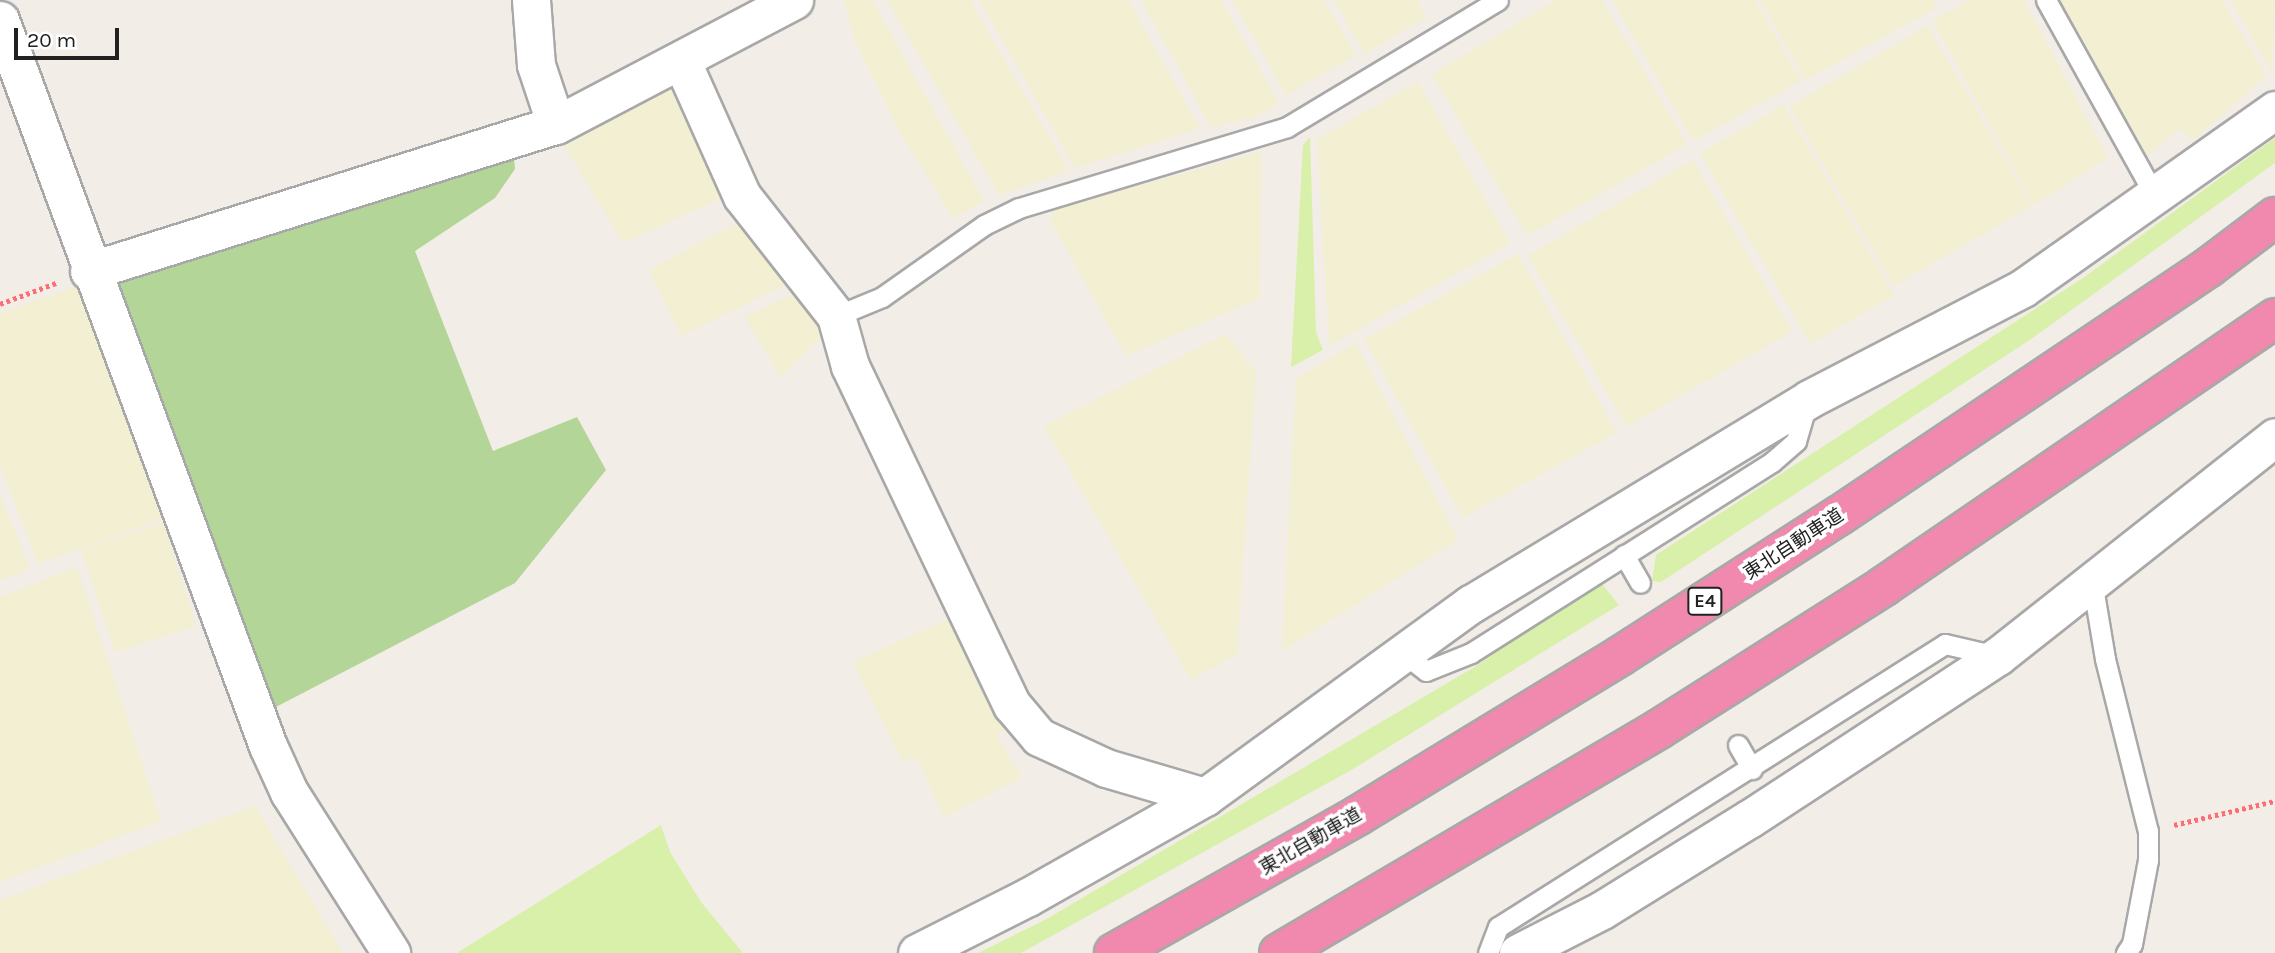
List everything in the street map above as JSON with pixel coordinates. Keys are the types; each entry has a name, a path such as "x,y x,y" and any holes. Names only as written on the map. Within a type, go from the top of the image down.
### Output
{"highway":[{"name":"東北自動車道","path":"1114,953 1357,816 1620,656 1852,508 2209,267 2275,217"},
{"path":"1279,953 1647,736 1873,594 2275,318"}],"street":[{"path":"531,0 536,65 556,125"},
{"path":"89,271 556,125 682,62 794,0"},
{"path":"0,20 89,271 268,746 289,792 391,953"},
{"path":"682,62 742,196 836,316 850,366 1012,705 1039,737 1106,768 1205,797"},
{"path":"917,953 1028,897 1205,797 1471,604 1809,399 1977,314 2156,198 2275,110"},
{"path":"1518,953 1602,910 1738,827 1998,656 2275,437"}],"lane":[{"path":"836,316 882,297 984,225 1019,208 1287,127 1498,0"},
{"path":"2046,0 2156,198"},
{"path":"1403,653 1426,671 1437,670 1772,462 1796,441 1809,399"},
{"path":"1623,555 1640,583"},
{"path":"2092,581 2105,659 2148,831 2143,884 2132,944 2126,953"},
{"path":"1488,953 1498,927 1752,769 1945,644 1998,656"},
{"path":"1738,745 1752,769"}],"path":[{"path":"0,304 89,271"},
{"path":"2148,831 2275,802"}],"shaded area":[{"path":"844,0 872,0 984,201 953,218 902,136 854,39"},
{"path":"887,0 970,0 1069,171 999,195"},
{"path":"979,0 1128,0 1200,128 1075,168"},
{"path":"1141,0 1221,0 1279,103 1253,118 1211,127"},
{"path":"1232,0 1324,0 1356,56 1286,95"},
{"path":"1334,0 1417,0 1427,17 1364,54"},
{"path":"1557,0 1602,0 1687,144 1527,236 1432,74"},
{"path":"1612,0 1755,0 1801,81 1693,141"},
{"path":"1760,0 1932,0 1936,8 1805,80"},
{"path":"1969,0 2024,0 2108,158 2034,205 1932,21"},
{"path":"2060,0 2222,0 2267,76 2193,140 2178,129 2147,156"},
{"path":"2230,0 2275,0 2272,73"},
{"path":"1928,26 2032,206 1893,286 1789,106"},
{"path":"1418,82 1510,243 1329,346 1317,139"},
{"path":"676,83 729,195 623,243 564,145"},
{"path":"1784,105 1894,296 1810,344 1700,154"},
{"path":"1261,152 1260,298 1126,356 1050,220 1055,209"},
{"path":"1693,160 1792,331 1627,427 1528,256"},
{"path":"746,218 795,280 681,336 649,270"},
{"path":"1518,254 1617,432 1463,518 1364,339"},
{"path":"80,285 167,517 38,564 0,465 0,313"},
{"path":"791,295 805,300 822,336 781,377 744,317"},
{"path":"1225,334 1256,371 1237,654 1191,680 1044,426"},
{"path":"1356,343 1458,540 1282,651 1296,379"},
{"path":"0,495 30,569 0,581"},
{"path":"163,523 196,626 115,652 81,550"},
{"path":"77,567 161,821 0,882 0,597"},
{"path":"957,615 1011,725 996,735 1022,778 944,817 917,759 902,760 853,662"},
{"path":"255,806 343,953 0,953 0,900"}],"green space":[{"path":"1310,137 1316,332 1323,350 1291,367 1303,145"},
{"path":"2275,138 2275,163 2034,337 1661,582 1652,581 1656,555 2083,278"},
{"path":"514,158 515,169 495,198 415,251 493,451 577,417 606,470 515,583 274,708 115,283"},
{"path":"1601,583 1619,605 1353,769 1021,953 978,953 1043,921 1478,665 1565,602"},
{"path":"661,825 670,852 701,902 743,953 457,953"}]}
